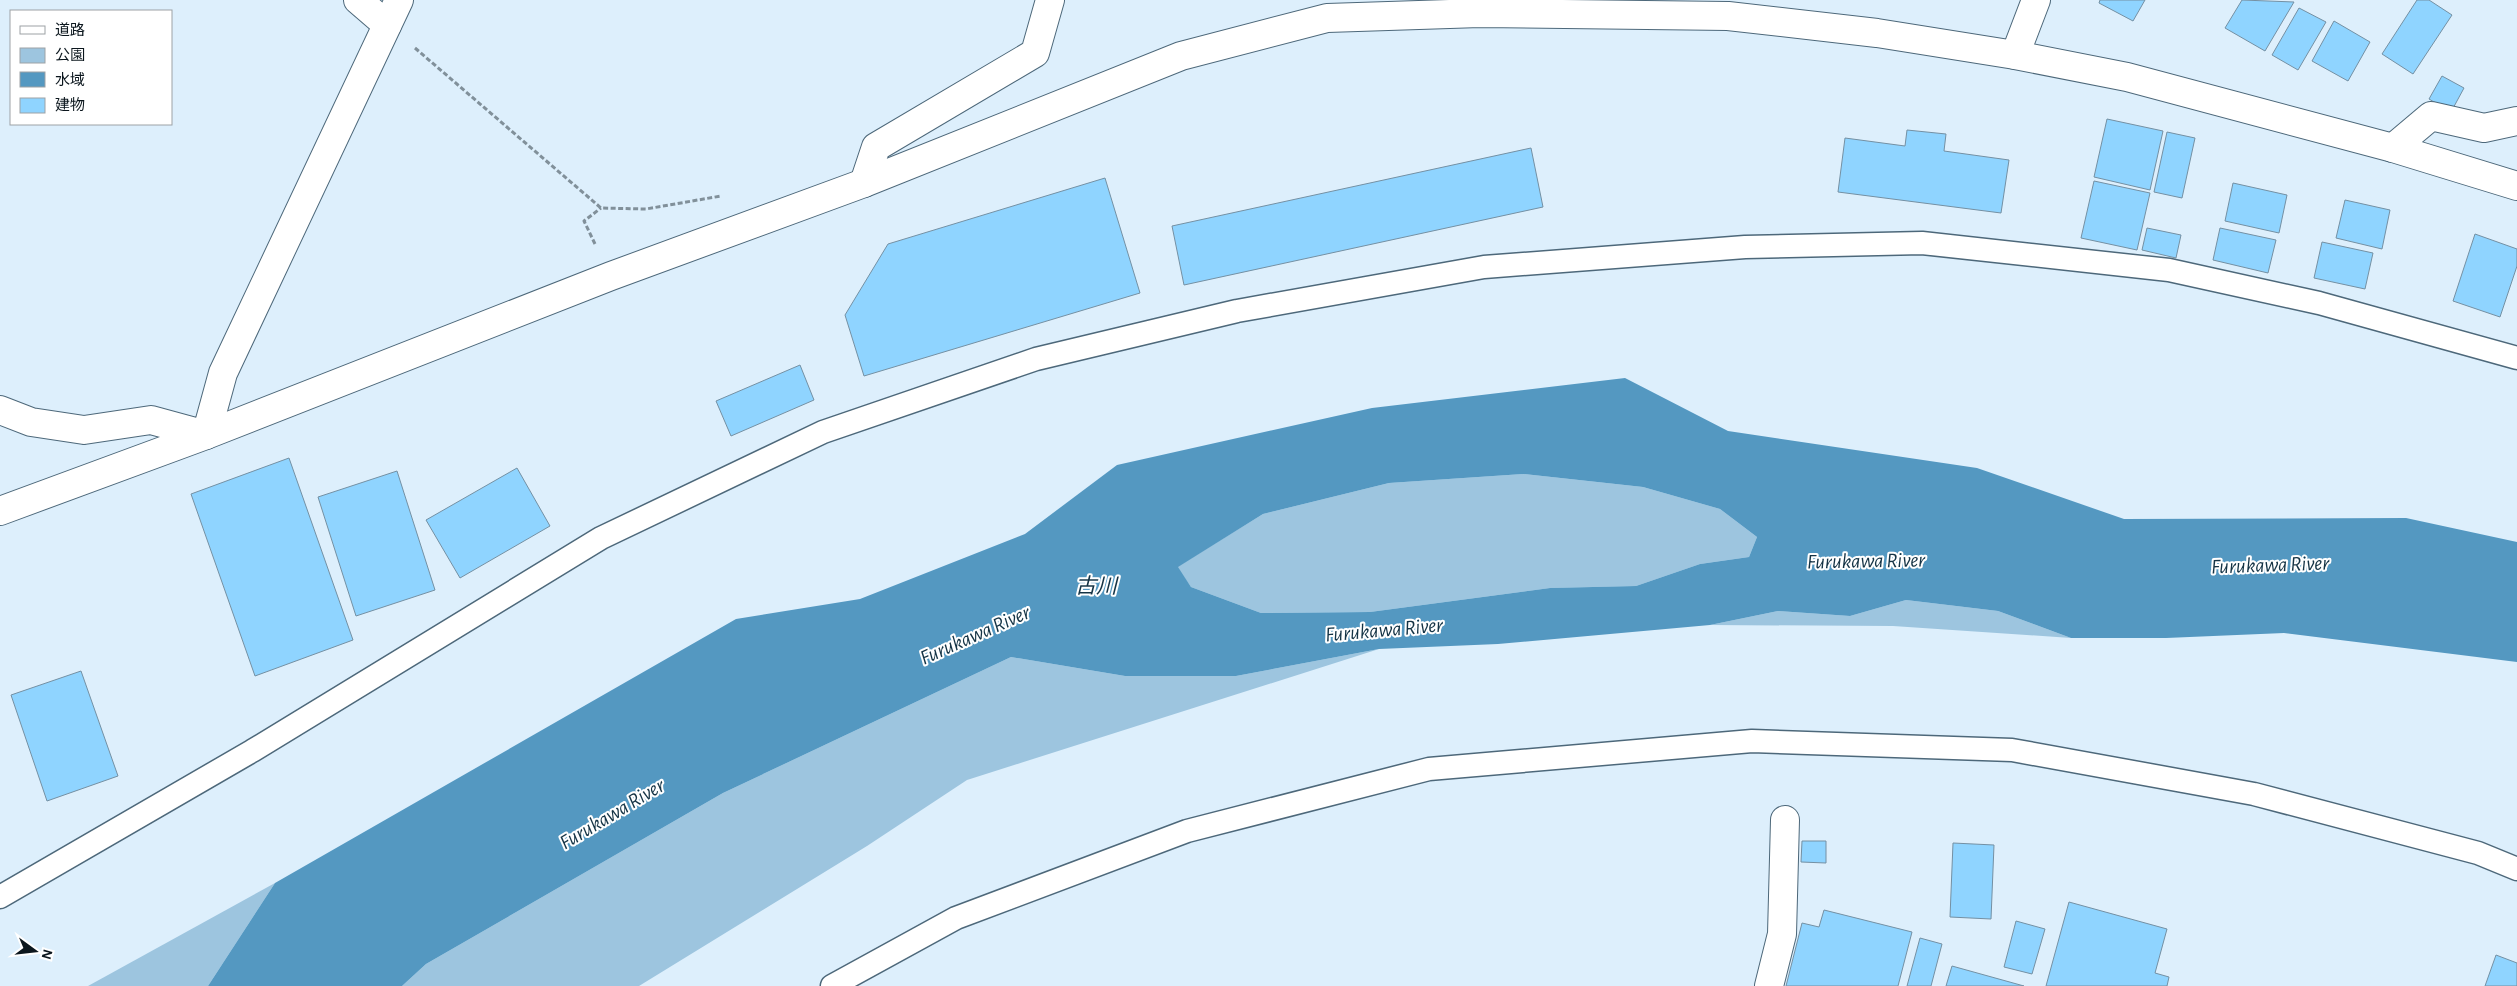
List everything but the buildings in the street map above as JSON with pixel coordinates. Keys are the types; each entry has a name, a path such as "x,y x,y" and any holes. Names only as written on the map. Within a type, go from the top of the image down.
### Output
{"street":[{"path":"358,0 388,25"},
{"path":"206,435 223,374 399,0"},
{"path":"864,183 876,147 1035,53 1050,0"},
{"path":"2015,55 2036,0"},
{"path":"0,511 206,435 611,276 864,183 1181,56 1327,18 1480,13 1728,16 1877,33 2015,55 2127,77 2394,148 2517,186"},
{"path":"2394,148 2431,116 2484,128 2517,121"},
{"path":"0,410 31,422 84,430 151,420 206,435"},
{"path":"1769,986 1782,934 1785,820"}],"lane":[{"path":"0,897 252,751 601,538 823,432 1036,359 1238,311 1484,267 1745,247 1922,243 2169,270 2319,303 2517,358"},
{"path":"832,986 956,918 1186,831 1429,769 1752,741 2012,750 2254,794 2478,853 2517,869"}],"path":[{"path":"388,25 601,208"},
{"path":"598,251 584,221 601,208 646,209 723,195"}],"green space":[{"path":"1523,474 1643,487 1720,509 1757,537 1749,557 1700,564 1636,586 1550,588 1370,612 1261,613 1191,587 1177,567 1263,514 1389,483"},
{"path":"1906,600 1998,611 2071,638 1893,626 1710,625 1778,611 1850,616"},
{"path":"1379,649 967,780 867,846 639,986 402,986 426,964 723,793 1011,657 1125,676 1236,676"},
{"path":"275,883 208,986 88,986"}],"water":[{"name":"古川","path":"1625,378 1728,431 1977,468 2124,519 2406,518 2517,542 2517,662 2284,633 2166,638 2071,638 1998,611 1906,600 1850,616 1778,611 1710,625 1498,644 1379,649 1236,676 1125,676 1011,657 723,793 426,964 402,986 208,986 275,883 736,619 860,599 1025,534 1117,465 1372,408","holes":["1523,474 1643,487 1720,509 1757,537 1749,557 1700,564 1636,586 1550,588 1370,612 1261,613 1191,587 1178,567 1263,514 1389,483"]}],"water label":[{"name":"Furukawa River","path":"1866,561"},
{"name":"Furukawa River","path":"2270,565"},
{"name":"Furukawa River","path":"1384,630"},
{"name":"Furukawa River","path":"975,635"},
{"name":"Furukawa River","path":"612,814"}]}
